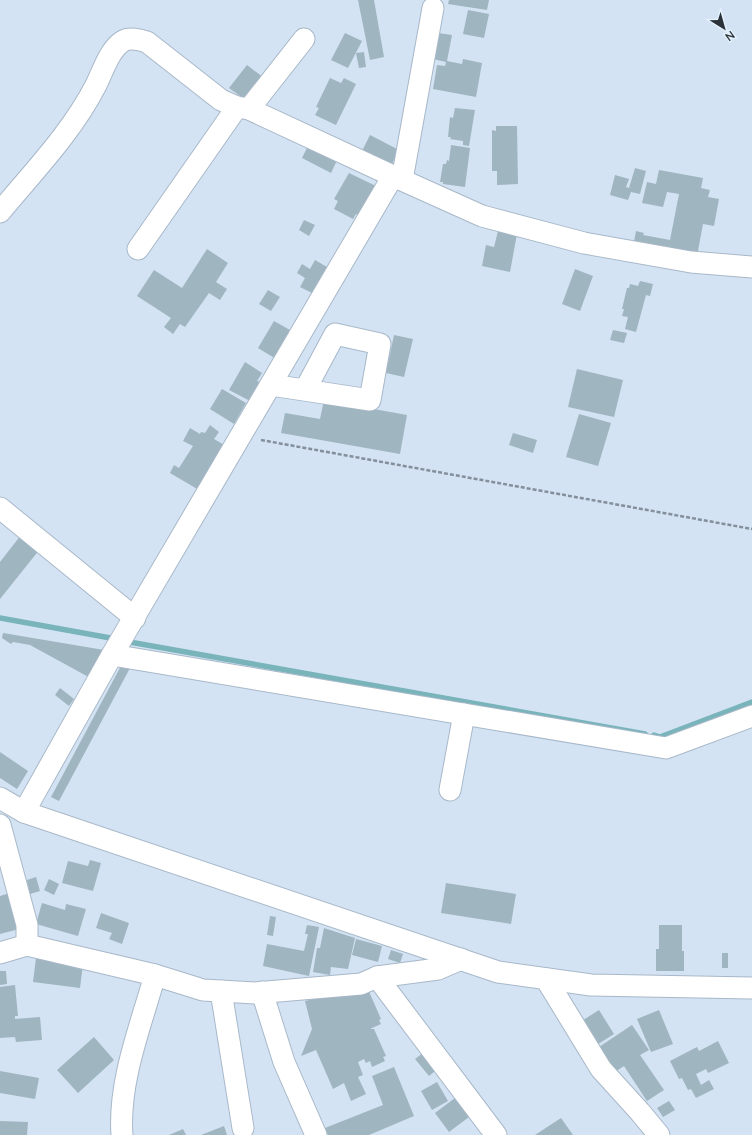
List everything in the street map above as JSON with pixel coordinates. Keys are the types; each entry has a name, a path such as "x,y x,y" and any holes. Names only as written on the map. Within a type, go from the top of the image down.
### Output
{"street":[{"path":"24,812 123,638 271,385 398,178 433,8"},
{"path":"0,212 73,123 88,100 114,50 124,40 136,39 147,42 221,100 243,108 482,216 584,243 691,262 752,267"},
{"path":"138,249 243,108 304,39"},
{"path":"271,385 305,390"},
{"path":"0,508 123,638 464,714 666,748 752,716"},
{"path":"450,790 464,714"},
{"path":"0,798 24,812 498,972 591,985 752,988"},
{"path":"0,825 27,925 27,945"},
{"path":"0,953 27,945 155,975 203,990 262,992 361,984 377,977 438,969 461,959"},
{"path":"122,1135 121,1120 125,1083 155,975"},
{"path":"377,977 496,1135"},
{"path":"546,979 601,1069 659,1135"},
{"path":"221,991 243,1128"},
{"path":"262,992 284,1062 316,1135"}],"path":[{"path":"241,436 752,529"}],"building":[{"path":"358,0 374,0 384,57 370,60"},
{"path":"449,0 489,0 487,10 448,4"},
{"path":"468,10 489,14 484,38 463,34"},
{"path":"345,33 362,41 348,68 331,60"},
{"path":"438,33 452,35 447,61 462,64 463,59 482,63 476,97 433,89 437,65 445,66 446,62 433,59"},
{"path":"364,52 366,67 359,68 356,53"},
{"path":"247,65 264,78 247,101 229,88"},
{"path":"330,78 341,83 344,78 356,84 336,125 315,115 319,108 316,107"},
{"path":"455,108 475,110 469,146 463,145 463,141 450,139 451,137 448,137 450,117 453,118"},
{"path":"496,126 517,126 518,184 497,185 497,171 492,171 492,130 496,131"},
{"path":"370,135 399,150 391,166 362,151"},
{"path":"310,142 339,156 331,173 302,158"},
{"path":"451,145 470,148 465,187 443,184 443,182 440,182 443,164 446,164 447,160 449,161"},
{"path":"635,168 646,171 640,194 631,192 628,200 610,195 615,175 629,179 626,187 629,188"},
{"path":"659,170 703,178 701,188 710,190 708,197 719,199 714,226 703,224 697,256 633,247 636,231 644,233 643,235 670,240 679,194 667,192 663,207 642,203 647,182 656,184"},
{"path":"349,173 376,186 359,216 356,214 353,219 334,209 338,201 334,199"},
{"path":"304,220 315,225 309,236 299,230"},
{"path":"498,231 517,234 510,272 482,266 486,245 494,247"},
{"path":"207,249 228,263 216,282 227,289 220,300 209,293 185,327 180,324 173,334 164,327 171,318 137,296 154,270 182,288"},
{"path":"315,260 327,267 312,293 300,287 305,278 297,273 302,264 310,269"},
{"path":"575,269 593,276 580,311 562,304"},
{"path":"640,281 653,284 650,296 646,295 636,332 625,329 628,317 622,316 624,309 622,309 627,288 629,288 630,284 638,286"},
{"path":"268,290 280,297 271,311 259,304"},
{"path":"274,321 297,334 281,362 258,348"},
{"path":"613,330 627,333 624,343 610,340"},
{"path":"394,335 413,339 404,377 386,373"},
{"path":"245,362 262,373 257,381 260,382 257,387 261,389 252,402 229,390"},
{"path":"577,369 623,380 614,417 568,407"},
{"path":"222,389 246,403 234,424 210,409"},
{"path":"324,400 407,415 400,454 281,433 285,413 320,419"},
{"path":"579,414 611,423 598,466 566,457"},
{"path":"210,425 219,432 214,439 231,449 204,493 170,473 174,465 179,468 193,446 183,441 190,428 200,434 201,432 205,433"},
{"path":"513,433 537,440 533,453 509,445"},
{"path":"21,535 40,549 0,599 0,562"},
{"path":"3,633 110,651 94,680 30,645 13,642 11,644 2,638"},
{"path":"122,664 130,668 59,801 51,797"},
{"path":"60,688 74,699 69,706 55,695"},
{"path":"0,752 28,771 17,789 0,778"},
{"path":"90,860 101,863 93,891 62,883 68,861 88,866"},
{"path":"36,877 40,891 30,894 27,880"},
{"path":"49,879 59,884 54,895 44,890"},
{"path":"446,883 516,894 511,924 441,913"},
{"path":"10,893 23,928 0,934 0,896"},
{"path":"42,903 65,910 66,904 86,909 78,936 36,924"},
{"path":"101,913 129,923 122,944 109,939 112,933 96,928"},
{"path":"270,916 276,917 273,936 267,935"},
{"path":"307,925 319,927 309,976 263,966 267,944 304,951 308,934 305,934"},
{"path":"659,925 682,925 684,971 656,971 656,949 659,949"},
{"path":"324,928 355,938 348,969 331,967 330,975 313,972 317,948 320,948"},
{"path":"356,939 382,946 378,962 352,955"},
{"path":"391,950 403,954 400,963 388,959"},
{"path":"722,953 728,953 728,968 722,968"},
{"path":"36,958 83,964 80,988 33,982"},
{"path":"0,971 6,971 7,984 0,985"},
{"path":"15,985 18,1016 15,1016 15,1019 40,1017 42,1040 16,1042 15,1037 0,1038 0,987"},
{"path":"367,987 381,1019 379,1020 381,1024 370,1029 374,1029 386,1056 383,1057 385,1061 372,1067 370,1061 366,1063 364,1059 358,1062 363,1075 358,1077 366,1094 351,1101 344,1083 333,1089 316,1050 301,1056 312,1029 305,1001"},
{"path":"599,1010 614,1034 595,1046 580,1022"},
{"path":"659,1010 673,1044 651,1052 637,1019"},
{"path":"632,1025 649,1050 640,1055 664,1090 647,1101 624,1066 612,1074 596,1049"},
{"path":"94,1037 114,1060 78,1093 57,1070"},
{"path":"718,1041 729,1063 708,1073 706,1069 696,1074 701,1085 709,1080 714,1089 696,1098 691,1089 688,1090 682,1078 679,1079 670,1061 697,1047 699,1051"},
{"path":"427,1050 439,1068 429,1076 415,1059"},
{"path":"394,1067 414,1116 369,1135 328,1135 325,1128 383,1105 372,1076"},
{"path":"0,1071 39,1078 35,1099 0,1093"},
{"path":"437,1082 448,1101 432,1110 421,1091"},
{"path":"459,1095 473,1114 449,1132 435,1113"},
{"path":"669,1101 675,1110 663,1117 657,1108"},
{"path":"561,1118 573,1135 535,1135"},
{"path":"0,1121 28,1122 27,1135 0,1135"},
{"path":"224,1126 227,1135 201,1135"},
{"path":"183,1129 186,1135 169,1135"}],"waterway":[{"path":"0,618 116,639"},
{"path":"124,641 645,734"},
{"path":"654,735 660,737 752,702"}]}
